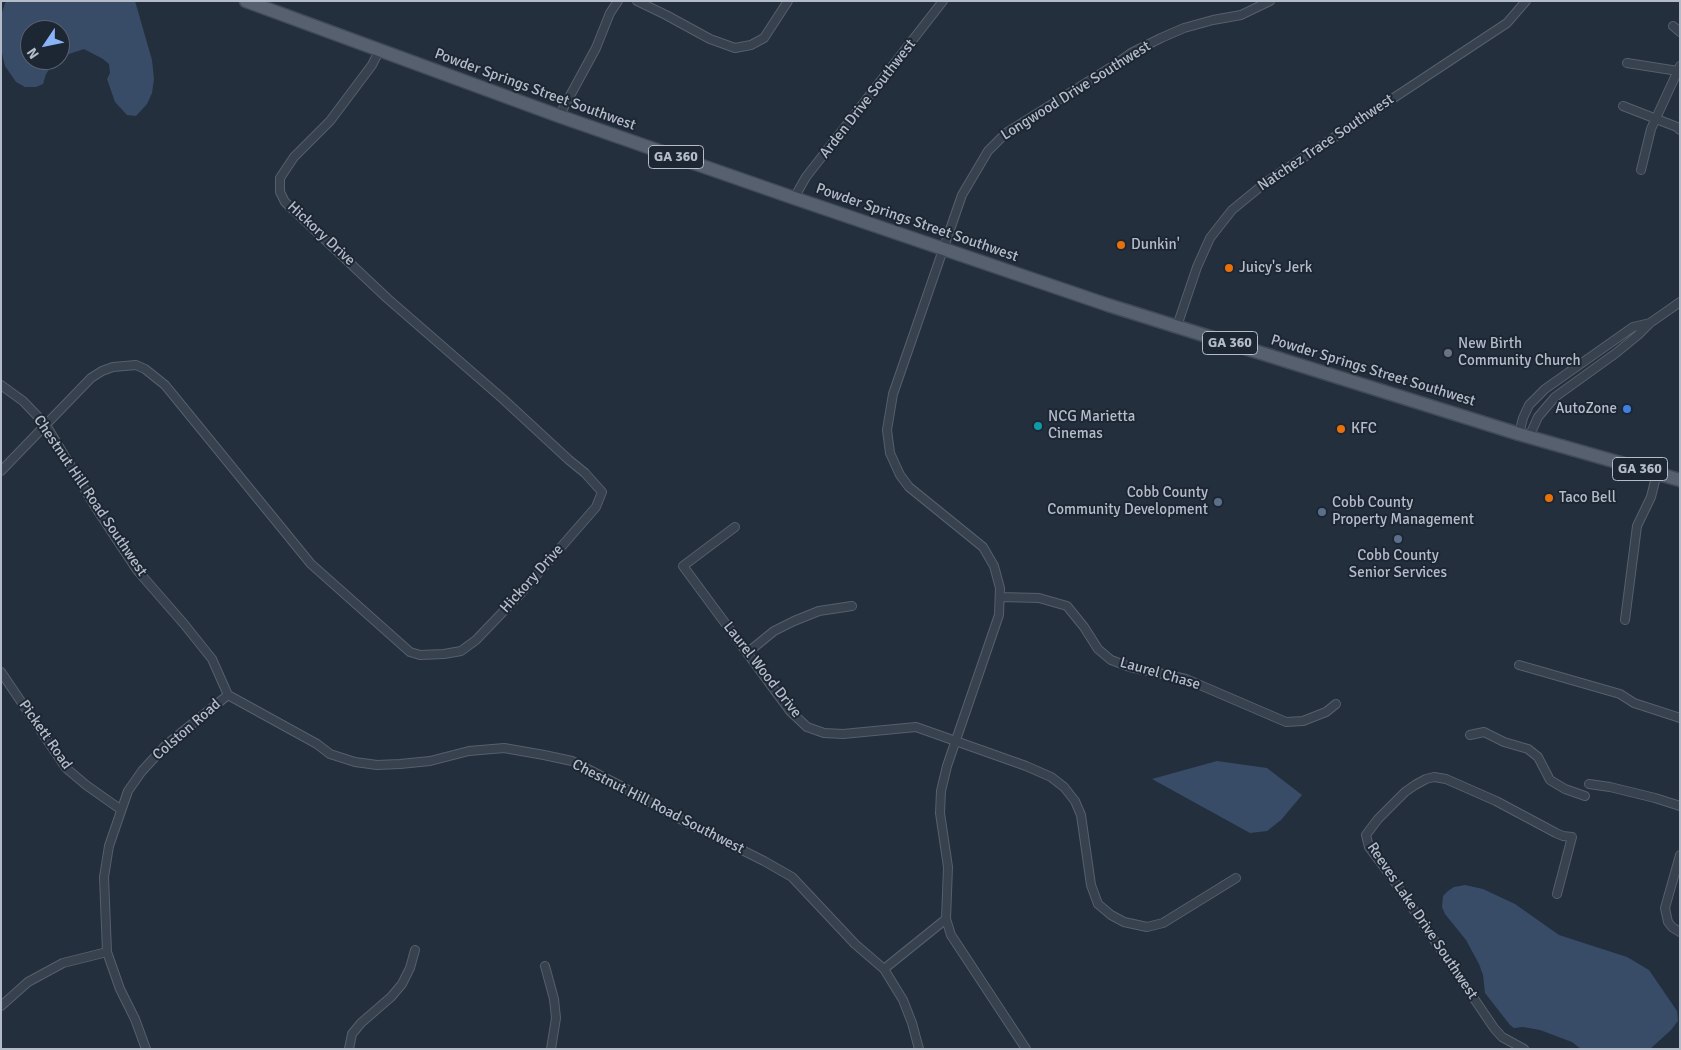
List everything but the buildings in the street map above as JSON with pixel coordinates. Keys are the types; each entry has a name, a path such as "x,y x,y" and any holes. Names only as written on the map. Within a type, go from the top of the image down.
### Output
{"main road":[{"name":"Powder Springs Street Southwest","path":"246,1 558,116 1108,305 1524,435 1657,473"},
{"name":"GA 360","path":"1657,473 1680,480"}],"street":[{"path":"558,116 596,48 610,13 618,1"},
{"path":"637,1 710,39 735,48 752,46 764,38 788,1"},
{"name":"Arden Drive Southwest","path":"794,198 806,177 944,1"},
{"name":"Longwood Drive Southwest","path":"946,919 948,867 940,813 941,791 946,766 999,615 1000,588 994,566 983,547 909,487 900,475 890,453 887,430 893,394 962,195 988,151 1006,132 1131,53 1184,28 1241,15 1270,1"},
{"name":"Natchez Trace Southwest","path":"1177,326 1197,267 1210,238 1232,210 1265,183 1506,23 1526,1"},
{"path":"1673,26 1680,32"},
{"name":"Hickory Drive","path":"1,471 91,378 113,367 136,365 145,369 165,385 311,564 410,652 420,655 461,651 476,640 583,524 596,507 602,492 585,473 388,299 285,202 280,192 280,178 294,157 330,121 372,65 379,51"},
{"path":"1627,63 1679,68 1651,129 1641,170"},
{"path":"1623,106 1680,130"},
{"path":"1524,435 1555,397 1680,302"},
{"path":"1524,435 1523,418 1529,405 1545,389 1633,327 1650,323"},
{"name":"Chestnut Hill Road Southwest","path":"1,385 23,400 46,425 96,508 137,570 212,659 228,695 317,744 330,754 355,762 377,765 400,764 430,761 470,751 504,748 544,754 572,761 621,786 792,877 855,944 884,969 903,1000 919,1049"},
{"path":"1625,620 1637,526 1652,497 1657,473"},
{"name":"Laurel Wood Drive","path":"735,527 683,566 790,711 806,727 824,733 843,734 916,728 956,740 1051,777 1075,801 1081,815 1090,885 1098,904 1111,915 1124,922 1146,927 1162,923 1236,878"},
{"name":"Laurel Chase","path":"1000,597 1039,598 1067,606 1084,627 1098,649 1110,660 1130,667 1186,679 1286,722 1303,721 1326,712 1336,704"},
{"path":"747,653 774,631 794,621 819,610 852,606"},
{"path":"1519,665 1620,694 1634,703 1680,718"},
{"name":"Pickett Road","path":"1,672 66,768 120,809"},
{"name":"Colston Road","path":"146,1049 135,1019 120,989 108,952 104,877 109,846 120,809 128,791 166,745 228,695"},
{"path":"1470,735 1484,732 1504,742 1528,749 1538,757 1550,780 1565,789 1585,796"},
{"name":"Reeves Lake Drive Southwest","path":"1524,1049 1502,1037 1494,1028 1390,874 1369,847 1366,835 1378,819 1405,792 1426,779 1434,777 1457,782 1556,833 1572,837 1557,894"},
{"path":"1589,784 1646,796 1680,806"},
{"path":"1680,855 1665,908 1668,922 1680,932"},
{"path":"884,969 946,919 950,935 1026,1049"},
{"path":"349,1049 352,1034 402,984 410,968 415,950"},
{"path":"1,1006 28,982 63,962 108,952"},
{"path":"545,966 554,999 556,1018 551,1049"}],"water":[{"path":"6,1 135,1 152,60 154,79 152,93 147,104 136,116 127,115 115,102 107,79 110,73 109,64 84,49 70,54 70,20 20,20 20,70 49,70 43,84 36,87 25,87 16,82 5,66 2,53 1,15"},
{"path":"1217,761 1267,768 1302,795 1281,820 1267,831 1250,833 1152,779"},
{"path":"1465,885 1483,889 1515,904 1559,935 1627,957 1649,970 1677,1011 1678,1021 1650,1049 1581,1049 1572,1042 1540,1030 1523,1027 1514,1028 1485,993 1483,975 1479,964 1466,940 1445,914 1442,907 1443,896 1448,891 1454,887"}],"place":[{"name":"Dunkin'","path":"1121,245"},
{"name":"Juicy's Jerk","path":"1229,268"},
{"name":"New Birth Community Church","path":"1448,353"},
{"name":"AutoZone","path":"1627,409"},
{"name":"NCG Marietta Cinemas","path":"1038,426"},
{"name":"KFC","path":"1341,429"},
{"name":"Taco Bell","path":"1549,498"},
{"name":"Cobb County Community Development","path":"1218,502"},
{"name":"Cobb County Property Management","path":"1322,512"},
{"name":"Cobb County Senior Services","path":"1398,539"}]}
